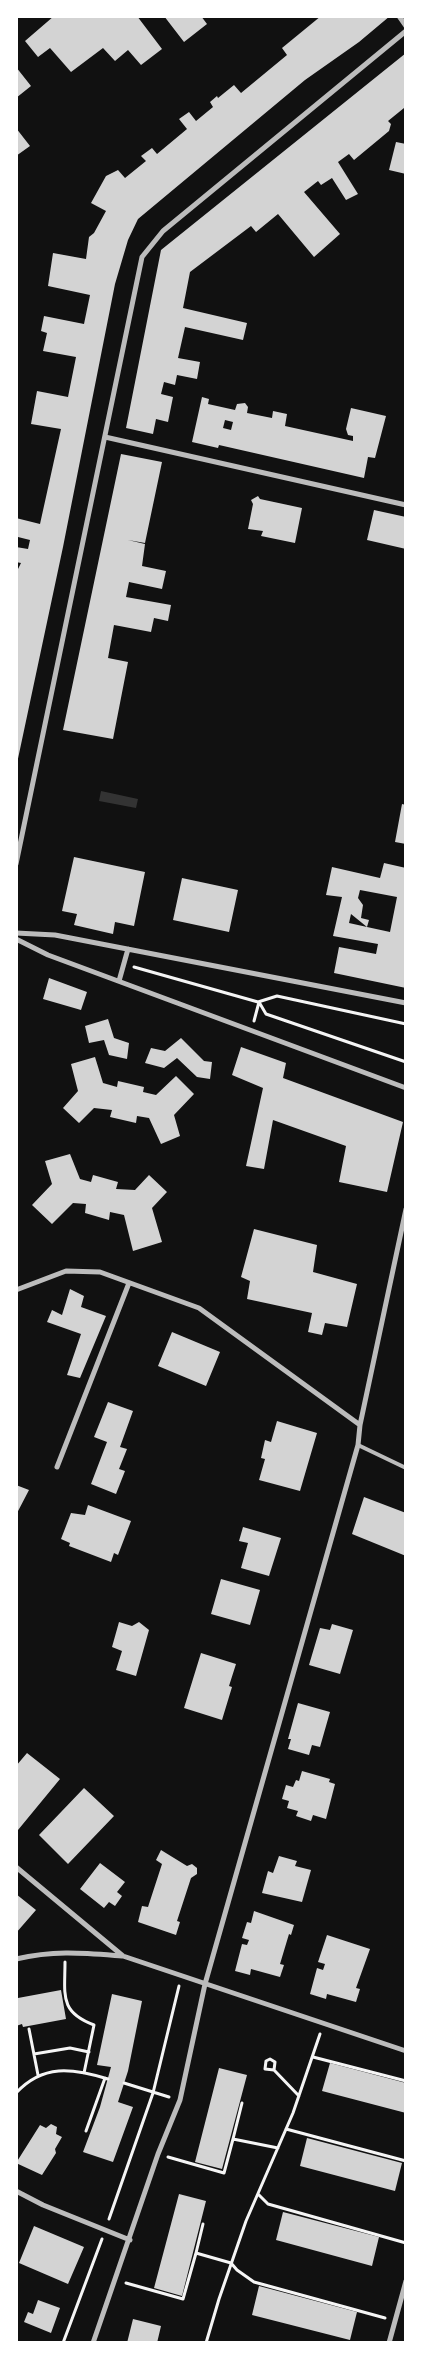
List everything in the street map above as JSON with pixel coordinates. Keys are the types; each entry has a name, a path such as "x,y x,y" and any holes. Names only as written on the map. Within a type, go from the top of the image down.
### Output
{"street":[{"path":"399,16 406,26"},
{"path":"16,864 142,257 163,231 406,31"},
{"path":"105,437 406,505"},
{"path":"16,933 55,935 406,1004"},
{"path":"16,940 48,955 406,1088"},
{"path":"119,981 128,949"},
{"path":"93,2343 158,2154 180,2100 205,1984 358,1445 360,1425 406,1209"},
{"path":"16,1290 66,1270 100,1272 199,1308 360,1425"},
{"path":"57,1468 129,1283"},
{"path":"16,1867 123,1956"},
{"path":"16,1959 45,1952 123,1956 406,2051"},
{"path":"16,2191 43,2205 130,2240"},
{"path":"389,2343 406,2280"}],"lane":[{"path":"358,1445 406,1468"}],"path":[{"path":"124,964 259,1002 277,996 406,1024"},
{"path":"251,1031 259,1002"},
{"path":"259,1002 266,1014 406,1062"},
{"path":"65,1952 64,1992 67,2003 75,2017 94,2025 84,2073"},
{"path":"63,2343 154,2092 181,1976"},
{"path":"29,2029 38,2075"},
{"path":"208,2342 231,2262 286,2129 319,2040"},
{"path":"34,2054 70,2048 88,2052"},
{"path":"313,2056 406,2081"},
{"path":"274,2070 299,2096"},
{"path":"16,2093 27,2081 38,2075 58,2072 84,2073 106,2078 86,2131"},
{"path":"124,2084 180,2100"},
{"path":"158,2154 224,2173 242,2103"},
{"path":"286,2129 406,2161"},
{"path":"233,2139 278,2148"},
{"path":"258,2194 268,2204 406,2243"},
{"path":"116,2280 183,2300 204,2224"},
{"path":"196,2253 231,2262 237,2270 254,2282 371,2314"}],"shaded area":[{"path":"101,791 138,799 136,808 99,801"}],"building":[{"path":"54,16 137,16 162,49 141,65 128,50 115,61 103,48 71,72 50,48 38,57 25,41"},
{"path":"164,16 201,16 207,24 184,42"},
{"path":"321,16 390,16 359,42 305,80 138,219 128,240 115,284 63,547 16,768 16,573 21,563 16,562 16,547 28,549 30,540 18,537 16,540 16,518 40,524 61,429 31,424 37,391 68,397 76,357 43,351 47,333 41,331 44,316 84,324 90,295 48,286 53,253 86,259 89,237 94,233 106,211 91,203 106,176 118,170 125,178 146,161 141,156 152,148 157,154 187,129 179,119 189,112 196,121 213,107 210,102 234,85 241,93 287,55 282,48"},
{"path":"406,53 406,97 404,108 388,121 391,124 389,131 354,160 349,154 338,162 358,194 346,200 332,178 321,185 318,181 304,192 340,234 314,257 278,214 256,232 251,226 190,272 183,308 247,323 243,340 185,327 178,358 200,362 197,379 177,375 175,385 164,382 161,394 173,397 168,422 156,419 153,434 126,428 161,250"},
{"path":"16,67 31,86 16,98"},
{"path":"16,128 30,146 16,156"},
{"path":"396,142 406,144 406,174 389,170"},
{"path":"202,397 209,399 208,404 235,410 237,404 245,403 248,407 247,413 272,418 273,411 287,414 285,426 353,441 353,436 348,435 346,429 351,408 386,416 375,458 368,457 364,478 219,445 218,448 192,442","holes":["225,420 233,422 231,430 223,428"]},
{"path":"121,454 162,462 145,543 128,540 145,544 142,566 166,571 162,589 129,582 126,597 171,605 168,621 154,618 151,632 114,625 108,658 128,662 113,739 63,730"},
{"path":"258,496 260,499 302,508 295,543 261,536 263,531 248,529 253,504 251,500"},
{"path":"374,510 406,517 406,549 367,540"},
{"path":"402,804 406,805 406,844 395,842"},
{"path":"74,857 145,872 134,926 115,922 113,934 74,925 77,914 62,911"},
{"path":"384,863 406,868 406,988 334,973 339,947 376,954 378,944 333,936 342,897 326,895 332,867 380,878","holes":["360,890 397,897 390,932 367,927 369,920 361,918 363,905 358,898","351,914 367,927 349,923"]},
{"path":"182,878 238,890 229,932 173,920"},
{"path":"49,978 87,992 81,1010 43,999"},
{"path":"108,1019 114,1038 129,1043 127,1059 109,1055 104,1040 89,1043 85,1026"},
{"path":"181,1038 204,1061 212,1062 210,1079 197,1077 177,1058 164,1068 145,1063 151,1048 165,1051"},
{"path":"241,1047 286,1063 283,1078 403,1122 387,1192 339,1182 346,1146 273,1120 264,1169 246,1166 263,1088 232,1075"},
{"path":"95,1057 103,1083 117,1087 118,1081 144,1087 143,1092 156,1095 176,1076 194,1094 174,1115 180,1136 161,1144 149,1118 137,1116 136,1123 110,1117 112,1110 94,1108 79,1123 63,1108 78,1091 71,1064"},
{"path":"70,1154 80,1179 91,1182 93,1175 118,1182 116,1189 135,1190 149,1175 167,1192 152,1208 162,1242 133,1251 124,1215 110,1212 109,1220 85,1213 86,1204 73,1203 52,1224 32,1205 52,1184 45,1161"},
{"path":"254,1229 317,1245 313,1272 357,1284 347,1327 325,1323 322,1335 308,1332 312,1313 247,1299 250,1281 241,1277"},
{"path":"70,1289 84,1296 81,1307 106,1316 80,1378 67,1375 81,1334 47,1322 52,1310 62,1315"},
{"path":"172,1332 220,1352 206,1386 158,1366"},
{"path":"108,1402 133,1411 120,1447 127,1449 119,1469 125,1471 116,1494 91,1484 107,1442 94,1437"},
{"path":"277,1421 317,1433 300,1491 259,1480 265,1459 261,1458 265,1440 271,1442"},
{"path":"16,1485 29,1490 16,1515"},
{"path":"364,1497 406,1513 406,1556 352,1534"},
{"path":"88,1505 131,1521 118,1555 114,1553 111,1562 69,1546 70,1543 61,1539 71,1513 85,1515"},
{"path":"243,1527 281,1538 269,1576 241,1568 248,1543 239,1541"},
{"path":"221,1579 260,1590 250,1625 211,1614"},
{"path":"119,1622 132,1626 139,1622 149,1630 136,1676 116,1670 122,1651 112,1647"},
{"path":"332,1624 353,1630 340,1674 309,1665 320,1628 330,1630"},
{"path":"201,1653 236,1664 229,1686 232,1687 222,1720 184,1708"},
{"path":"298,1703 330,1712 320,1747 312,1745 309,1755 288,1749 291,1739 288,1739"},
{"path":"27,1753 60,1779 18,1830 16,1766"},
{"path":"302,1771 330,1779 329,1782 335,1784 326,1819 313,1815 311,1821 296,1816 298,1811 287,1808 289,1801 282,1799 286,1785 293,1787 296,1780 299,1781"},
{"path":"84,1788 114,1816 68,1864 39,1835"},
{"path":"161,1850 187,1866 192,1864 197,1868 197,1874 191,1878 177,1921 180,1922 176,1935 138,1922 142,1906 148,1907 162,1864 156,1860"},
{"path":"279,1856 297,1861 295,1866 311,1870 302,1902 262,1893 268,1871 273,1873"},
{"path":"100,1863 125,1882 117,1892 122,1896 115,1906 109,1902 104,1908 80,1889"},
{"path":"16,1894 36,1910 16,1933"},
{"path":"254,1911 294,1925 291,1935 289,1934 280,1964 284,1965 280,1977 251,1969 250,1975 235,1971 242,1944 247,1945 249,1940 242,1938 247,1922 251,1923"},
{"path":"327,1935 370,1949 356,1988 360,1989 356,2002 327,1994 326,1999 310,1994 317,1968 323,1970 325,1964 318,1962"},
{"path":"61,1990 66,2019 23,2027 22,2024 16,2026 16,1994 18,1998"},
{"path":"112,1994 142,2001 128,2071 118,2102 133,2107 113,2162 83,2152 100,2107 111,2067 97,2065"},
{"path":"330,2063 406,2083 406,2113 322,2091"},
{"path":"219,2068 247,2075 222,2169 195,2162"},
{"path":"51,2124 57,2127 56,2134 62,2137 55,2149 56,2153 42,2175 16,2163 40,2125 46,2128"},
{"path":"307,2138 402,2163 395,2191 300,2166"},
{"path":"179,2194 206,2201 182,2296 154,2288"},
{"path":"283,2212 379,2237 372,2266 276,2240"},
{"path":"34,2226 84,2247 68,2284 19,2263"},
{"path":"259,2286 357,2312 350,2340 252,2315"},
{"path":"38,2300 60,2308 51,2333 24,2322 28,2312 33,2314"},
{"path":"133,2319 161,2326 157,2343 127,2343"}]}
